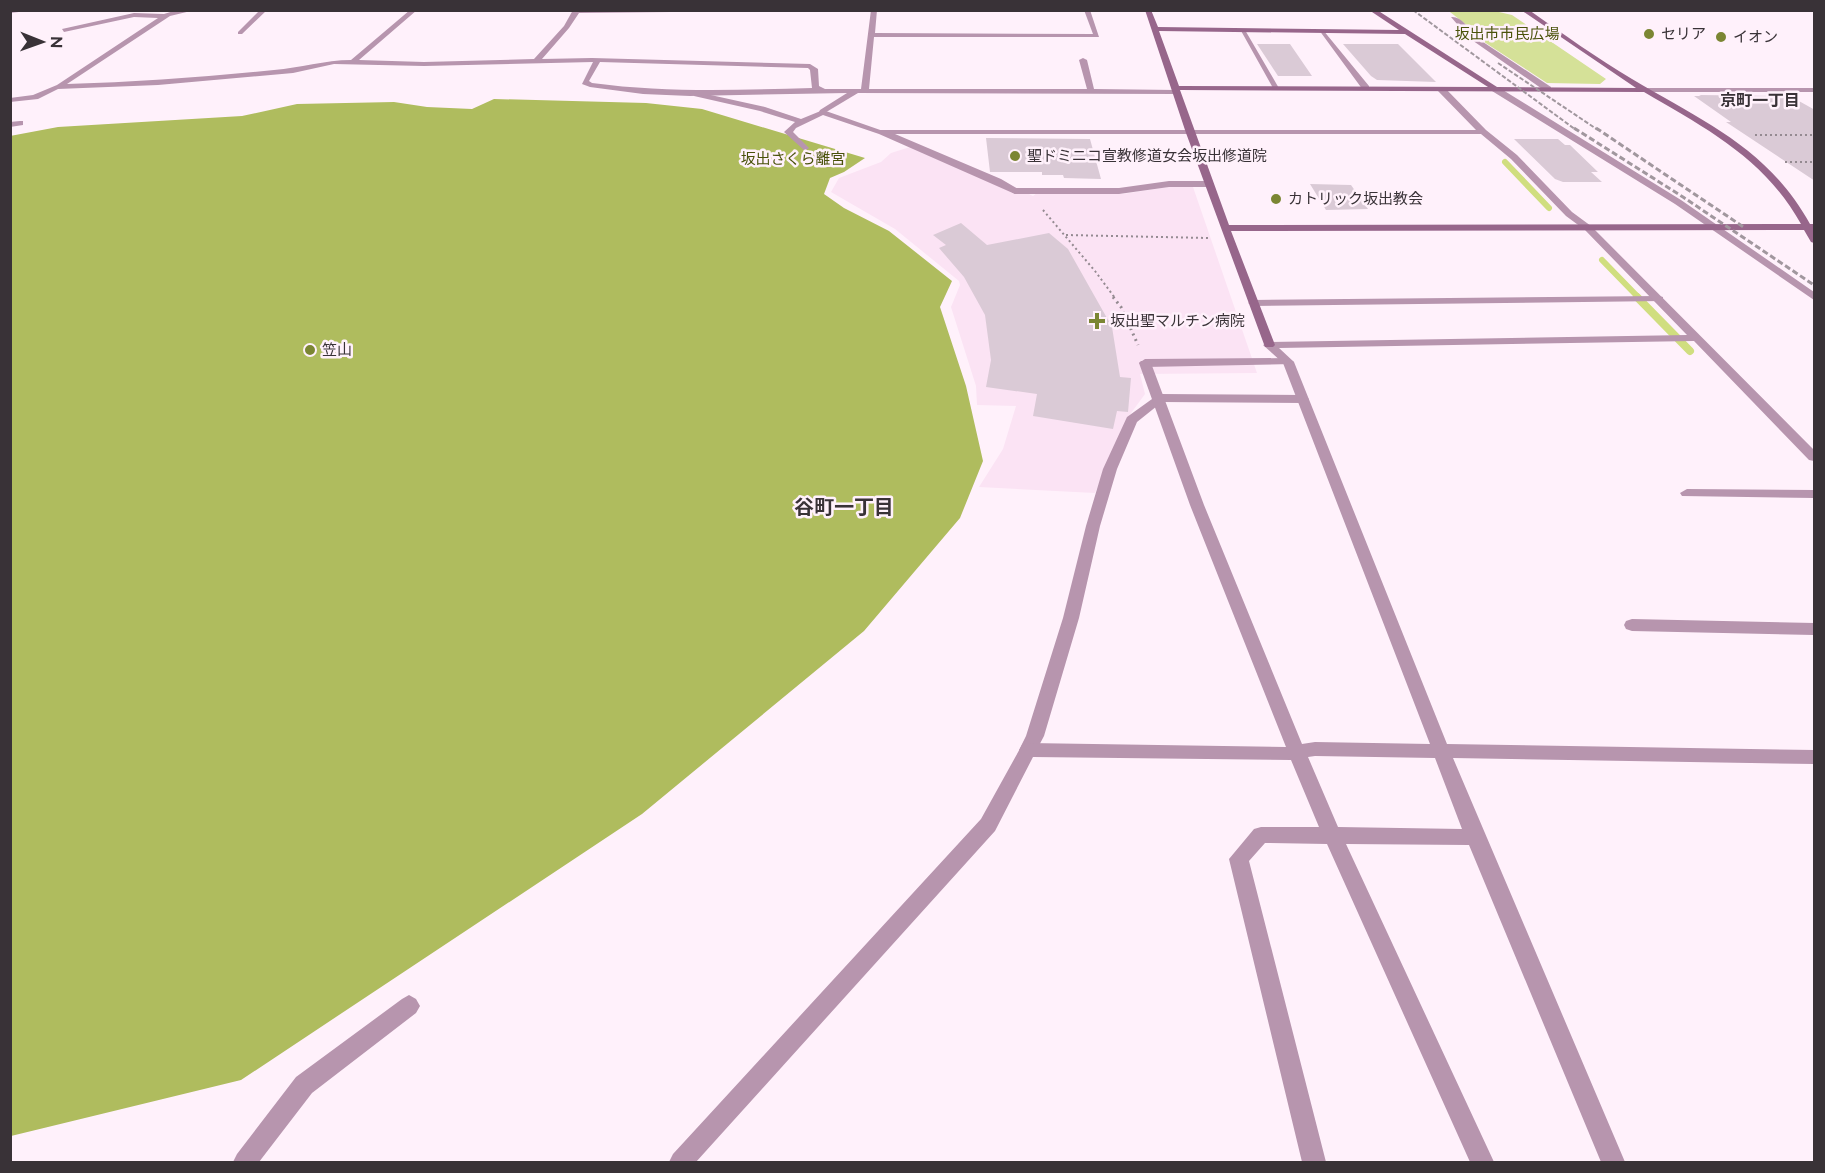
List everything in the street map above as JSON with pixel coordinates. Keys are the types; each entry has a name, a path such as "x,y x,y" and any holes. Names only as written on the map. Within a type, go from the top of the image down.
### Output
{"street":[{"path":"13,11 33,10"},
{"path":"64,30 134,15 165,16 192,10"},
{"path":"240,33 264,10"},
{"path":"351,63 414,10"},
{"path":"535,63 567,27 577,11 840,10"},
{"path":"805,148 788,132 802,122 861,91 872,35 874,10"},
{"path":"872,35 1096,36 1087,10"},
{"path":"1148,10 1190,133 1269,345 1288,362 1475,837 1613,1162"},
{"path":"1372,10 1402,32 1716,227 1815,297"},
{"path":"1524,10 1585,53 1719,135 1760,165 1796,206 1811,227 1815,240"},
{"path":"10,100 35,97 57,87 165,16"},
{"path":"1453,18 1464,26 1471,37 1548,89"},
{"path":"1155,29 1402,32"},
{"path":"1242,30 1277,88"},
{"path":"1322,31 1366,88"},
{"path":"1083,60 1091,92"},
{"path":"57,87 158,83 293,71 334,62 597,61 804,66 814,69 815,85 820,90"},
{"path":"597,61 585,82 590,85 643,92 697,94 820,90 1091,92 1277,88 1815,90"},
{"path":"1441,88 1483,132 1514,158 1569,214 1588,228 1659,299 1692,338 1815,457"},
{"path":"697,94 762,109 802,122"},
{"path":"823,112 882,132 998,181 1015,191 1119,191 1169,184 1209,184"},
{"path":"882,132 1483,132"},
{"path":"1226,228 1811,227"},
{"path":"1254,303 1659,299"},
{"path":"1269,345 1692,338"},
{"path":"1288,362 1145,363 1197,505 1332,836 1482,1162"},
{"path":"681,1162 988,825 1035,736 1071,618 1093,526 1110,469 1131,420 1159,398 1303,399"},
{"path":"1687,492 1815,494"},
{"path":"1632,626 1815,629"},
{"path":"1028,750 1286,754 1315,749 1815,757"},
{"path":"1314,1162 1239,859 1262,835 1475,837"},
{"path":"245,1162 304,1085 410,1006"}],"path":[{"path":"1719,135 1815,135"},
{"path":"1775,162 1815,162"},
{"path":"1015,191 1046,212 1095,271 1121,307 1145,363"},
{"path":"1065,235 1215,238"}],"shaded area":[{"name":"坂出聖マルチン病院","path":"910,147 991,175 1033,196 1037,193 1123,194 1168,187 1193,187 1257,373 1140,374 1145,394 1126,420 1095,493 979,487 1003,449 1016,406 977,405 976,386 951,307 960,285 959,281 895,229 831,192 839,178 881,162 891,153"}],"green space":[{"name":"坂出市市民広場","path":"1450,12 1499,12 1512,15 1606,79 1600,84 1547,83 1478,38"},
{"name":"坂出さくら離宮","path":"494,99 646,103 702,109 865,158 830,178 824,194 844,208 889,231 952,281 940,307 966,386 983,461 960,518 864,631 642,814 241,1080 11,1136 10,136 58,127 242,116 297,104 394,102 427,107 472,109"}],"building":[{"path":"1257,44 1290,44 1312,76 1278,76"},
{"path":"1343,44 1398,44 1436,82 1377,80"},
{"path":"1699,95 1790,96 1815,110 1815,181 1726,122 1731,122 1694,96 1701,96"},
{"name":"聖ドミニコ宣教修道女会坂出修道院","path":"986,138 1090,139 1101,179 1064,178 1063,175 1042,175 1042,172 990,172"},
{"path":"1514,139 1558,139 1565,145 1570,145 1598,172 1591,172 1602,182 1563,182 1555,179"},
{"path":"1310,184 1351,185 1368,209 1326,210"},
{"path":"961,223 987,245 1049,233 1068,249 1112,327 1120,377 1131,378 1128,412 1117,411 1113,429 1033,416 1037,394 986,387 991,360 985,315 964,277 939,248 946,245 933,235"}],"waterway":[{"path":"1505,162 1549,208"},
{"path":"1602,260 1639,298"},
{"path":"1637,297 1690,351"}],"railway":[{"path":"1413,10 1576,130"},
{"path":"1498,63 1598,130"},
{"path":"1574,128 1683,197 1814,285"},
{"path":"1596,128 1745,228"}],"place":[{"name":"セリア","path":"1649,34"},
{"name":"イオン","path":"1721,37"},
{"name":"聖ドミニコ宣教修道女会坂出修道院","path":"1015,156"},
{"name":"カトリック坂出教会","path":"1276,199"},
{"name":"坂出聖マルチン病院","path":"1097,321"},
{"name":"笠山","path":"310,350"}],"district":[{"name":"京町一丁目","path":"1760,100"},
{"name":"谷町一丁目","path":"844,507"}]}
